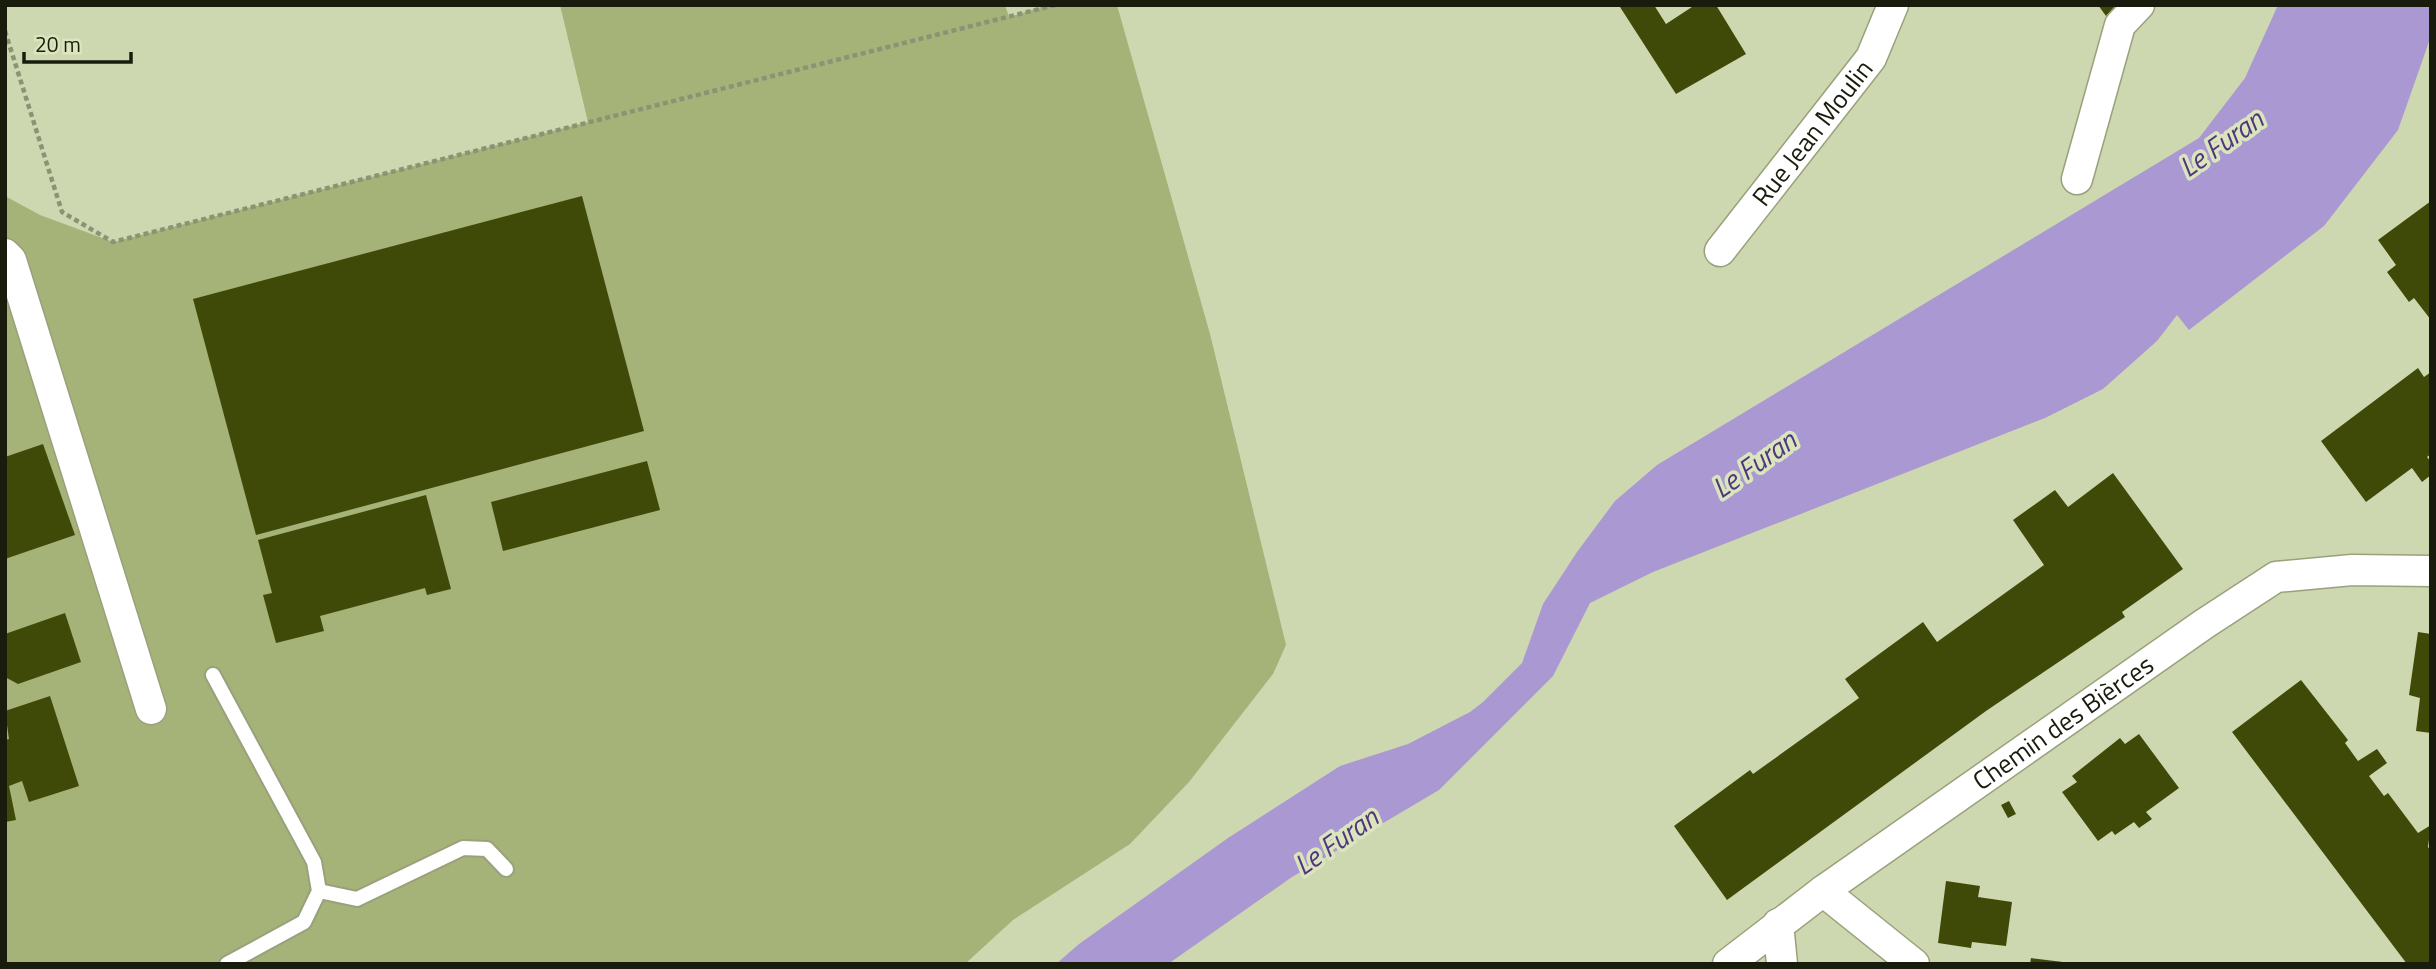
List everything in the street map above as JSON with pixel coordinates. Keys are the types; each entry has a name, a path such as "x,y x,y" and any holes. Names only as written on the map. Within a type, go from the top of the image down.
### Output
{"street":[{"name":"Rue Jean Moulin","path":"1720,251 1871,58 1893,5"},
{"path":"2077,179 2120,25 2139,5"},
{"path":"5,254 11,260 151,709"},
{"name":"Chemin des Bièrces","path":"1728,964 1823,891 2204,624 2276,578 2352,570 2431,571"},
{"path":"1823,891 1914,964"},
{"path":"1778,924 1782,964"}],"lane":[{"path":"213,675 314,862 319,891 304,922 227,964"},
{"path":"319,891 357,900 463,848 487,849 506,869"}],"path":[{"path":"5,31 62,212 113,242 1055,5"}],"green space":[{"path":"560,5 1005,5 1009,17 1048,5 1117,5 1210,334 1286,645 1273,674 1189,782 1130,844 1013,920 965,964 5,964 5,196 40,215 113,242 588,122"}],"water":[{"name":"Le Furan","path":"2278,5 2431,5 2431,36 2398,130 2324,226 2189,330 2177,315 2157,341 2103,389 2045,418 1653,572 1590,603 1553,676 1439,790 1292,877 1168,964 1056,964 1079,944 1228,838 1340,766 1408,744 1470,712 1483,702 1522,663 1543,604 1615,501 1657,465 2199,138 2245,78"}],"building":[{"path":"1654,5 1666,24 1695,5 1716,5 1746,54 1676,94 1620,7"},
{"path":"2098,5 2116,5 2106,16"},
{"path":"582,196 644,431 256,535 193,299"},
{"path":"2431,201 2431,320 2414,298 2409,302 2387,272 2396,265 2378,240"},
{"path":"2418,368 2424,377 2431,372 2431,454 2427,457 2431,462 2431,475 2422,482 2412,468 2366,502 2321,441"},
{"path":"43,444 75,535 5,559 5,457"},
{"path":"647,461 660,510 503,551 491,502"},
{"path":"2113,473 2183,569 2122,612 2125,617 1986,711 1727,900 1674,826 1750,770 1753,774 1859,698 1845,679 1923,622 1937,642 2044,565 2013,520 2055,490 2068,507"},
{"path":"426,495 451,589 427,595 425,588 320,616 324,631 276,643 263,595 272,593 258,540"},
{"path":"65,613 81,662 18,684 5,677 5,634"},
{"path":"2418,632 2431,634 2431,733 2416,731 2420,698 2409,695"},
{"path":"2301,680 2348,740 2345,743 2358,761 2377,749 2387,763 2369,776 2384,796 2388,793 2418,833 2431,825 2428,847 2431,851 2431,964 2407,964 2232,732"},
{"path":"50,696 79,786 29,802 22,781 9,786 16,820 5,822 5,740 9,739 5,711"},
{"path":"2139,734 2179,788 2146,812 2152,819 2139,828 2134,822 2115,835 2112,831 2098,841 2062,792 2077,782 2072,776 2120,738 2125,744"},
{"path":"2009,801 2016,814 2008,818 2001,805"},
{"path":"1946,881 1980,886 1978,897 2012,902 2006,946 1972,942 1971,948 1938,943"},
{"path":"2031,958 2063,962 2063,964 2030,964"}]}
